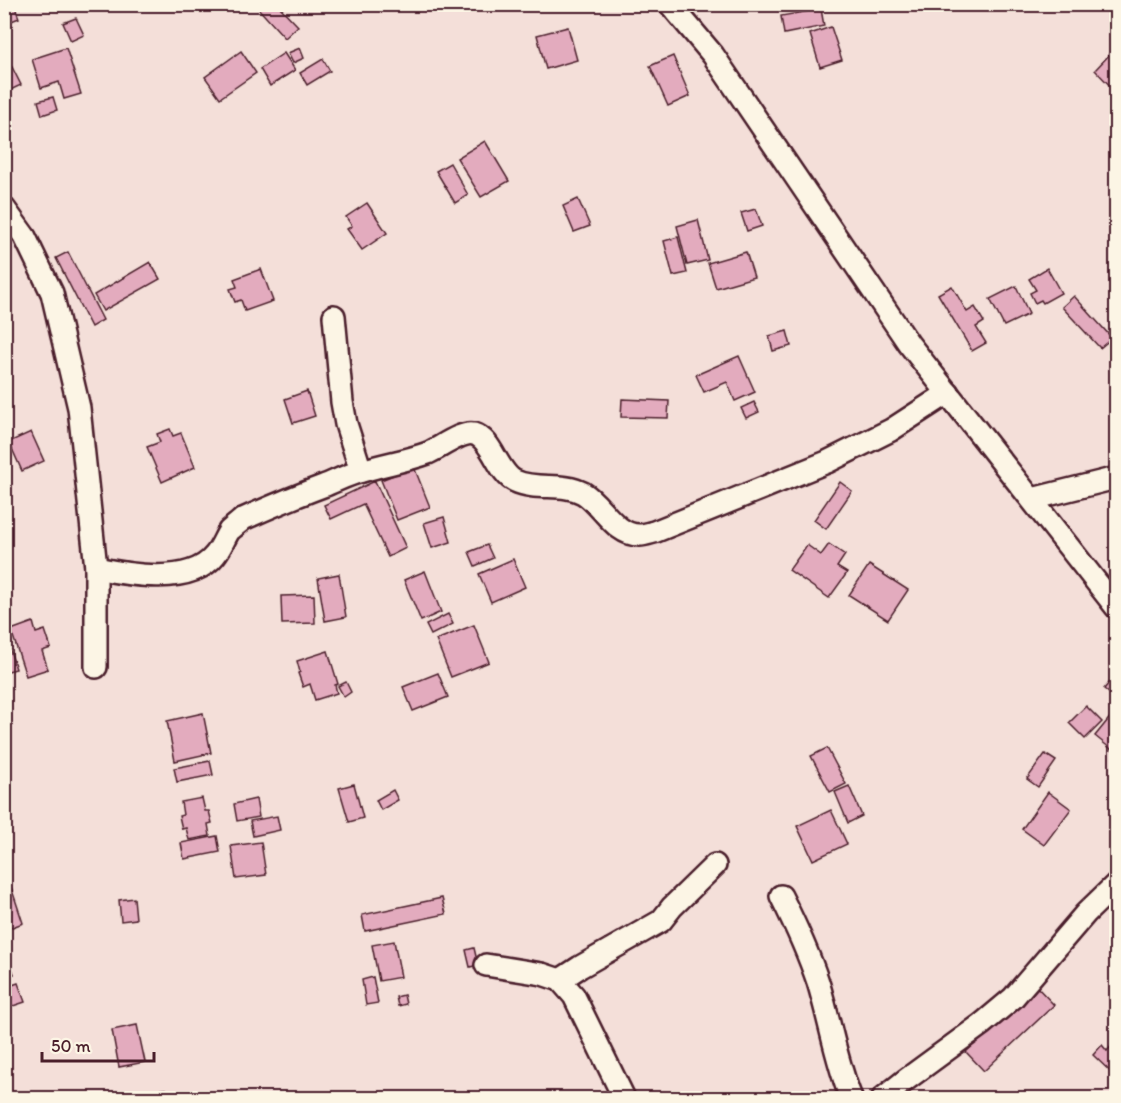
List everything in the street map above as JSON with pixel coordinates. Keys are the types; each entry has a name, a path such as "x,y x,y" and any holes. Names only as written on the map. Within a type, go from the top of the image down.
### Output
{"street":[{"path":"670,4 713,55 909,344 1116,607"},
{"path":"4,208 25,237 52,293 79,408 96,568 96,667"},
{"path":"334,316 342,402 361,471"},
{"path":"96,568 130,575 175,574 198,569 214,556 230,531 243,519 361,471 409,460 462,436 472,434 482,438 507,474 515,481 582,492 624,531 639,536 827,462 891,430 948,393"},
{"path":"1032,499 1116,478"},
{"path":"560,980 661,921 715,865"},
{"path":"884,1098 1013,998 1086,913 1116,884"},
{"path":"781,896 807,948 851,1098"},
{"path":"486,965 542,974 560,980 574,996 624,1098"}],"building":[{"path":"4,4 14,4 19,18 4,24"},
{"path":"277,4 298,26 285,38 255,5"},
{"path":"821,9 824,26 784,34 781,16"},
{"path":"76,18 84,35 71,41 63,23"},
{"path":"568,27 577,60 546,69 537,35"},
{"path":"831,27 842,60 820,67 810,34"},
{"path":"66,48 81,94 64,99 59,82 41,88 32,59"},
{"path":"300,48 304,58 293,63 288,53"},
{"path":"241,51 256,73 220,98 205,77"},
{"path":"1112,52 1116,57 1116,92 1095,70"},
{"path":"284,53 295,70 270,86 260,69"},
{"path":"673,56 690,96 668,106 650,66"},
{"path":"323,59 330,71 307,85 300,73"},
{"path":"12,67 21,85 4,93 4,71"},
{"path":"53,97 57,110 42,115 38,101"},
{"path":"485,141 509,181 481,197 457,158"},
{"path":"450,163 468,195 455,203 436,171"},
{"path":"578,199 590,226 574,232 563,206"},
{"path":"367,203 387,233 362,250 347,229 352,226 346,217"},
{"path":"756,209 762,226 747,231 741,213"},
{"path":"698,220 708,260 687,265 677,226"},
{"path":"678,237 687,273 673,276 664,241"},
{"path":"68,252 103,320 91,327 56,258"},
{"path":"746,252 754,277 716,288 708,263"},
{"path":"150,262 160,279 103,311 94,295"},
{"path":"1047,268 1061,293 1043,303 1041,300 1035,303 1030,293 1036,290 1029,279"},
{"path":"261,269 273,301 245,311 241,300 235,302 230,289 237,287 234,279"},
{"path":"952,286 967,312 975,307 984,322 976,327 986,343 972,351 938,294"},
{"path":"1016,286 1029,314 1004,326 990,299"},
{"path":"1074,296 1112,338 1100,348 1062,307"},
{"path":"787,331 791,346 773,351 769,336"},
{"path":"739,356 755,392 735,401 727,382 704,392 696,375"},
{"path":"307,391 315,416 293,423 285,399"},
{"path":"622,399 669,401 668,418 621,417"},
{"path":"754,402 759,412 746,418 741,408"},
{"path":"170,429 173,436 181,433 195,467 162,482 147,447 160,442 157,434"},
{"path":"31,432 44,461 22,471 9,442"},
{"path":"414,467 430,507 397,520 381,480"},
{"path":"375,481 406,548 388,557 363,504 331,519 324,505"},
{"path":"840,482 852,491 826,529 814,520"},
{"path":"444,517 451,542 432,548 424,523"},
{"path":"829,544 845,555 837,567 847,573 829,598 789,570 807,545 821,555"},
{"path":"487,545 493,558 475,566 469,552"},
{"path":"513,559 525,587 491,602 479,574"},
{"path":"869,565 908,590 888,620 849,595"},
{"path":"425,571 441,612 421,621 404,580"},
{"path":"339,574 346,617 325,621 318,578"},
{"path":"314,595 315,623 282,624 281,596"},
{"path":"448,614 453,624 431,635 426,625"},
{"path":"33,622 36,633 45,630 51,648 42,651 48,669 26,676 11,630"},
{"path":"474,625 489,662 451,677 436,640"},
{"path":"9,647 16,669 4,672 4,649"},
{"path":"328,651 338,684 335,685 337,693 315,700 310,684 303,687 297,661"},
{"path":"438,673 448,697 413,711 403,687"},
{"path":"1116,675 1116,695 1115,698 1104,689"},
{"path":"346,682 351,692 344,697 338,686"},
{"path":"1086,706 1102,722 1085,739 1069,723"},
{"path":"1116,710 1116,753 1095,736"},
{"path":"203,713 211,753 175,761 167,721"},
{"path":"827,748 846,784 830,792 811,756"},
{"path":"1045,754 1056,761 1038,787 1027,779"},
{"path":"210,761 213,775 177,782 174,768"},
{"path":"354,784 363,818 349,822 339,788"},
{"path":"849,786 862,816 848,823 835,792"},
{"path":"393,790 398,800 381,810 376,800"},
{"path":"1048,792 1071,809 1044,845 1022,829"},
{"path":"202,798 205,811 209,811 212,823 208,824 210,836 189,840 186,828 182,829 179,816 183,815 181,802"},
{"path":"256,799 259,817 237,821 234,804"},
{"path":"831,810 847,844 813,860 797,826"},
{"path":"277,816 280,830 253,836 250,821"},
{"path":"217,836 220,852 184,859 181,843"},
{"path":"261,842 266,875 236,879 231,846"},
{"path":"8,878 23,923 7,929 4,922 4,879"},
{"path":"134,898 136,919 121,921 119,900"},
{"path":"442,898 446,914 365,931 362,915"},
{"path":"394,941 401,977 379,981 372,945"},
{"path":"4,947 14,974 4,977"},
{"path":"474,948 478,965 470,967 466,950"},
{"path":"373,977 378,1003 366,1005 362,980"},
{"path":"18,983 25,1002 4,1009 4,988"},
{"path":"1036,986 1054,1005 984,1071 966,1052"},
{"path":"404,995 406,1004 398,1006 396,997"},
{"path":"137,1025 145,1062 119,1067 112,1030"},
{"path":"1116,1041 1116,1077 1093,1055 1102,1045 1107,1051"},
{"path":"166,1089 167,1098 141,1098 140,1092"}]}
